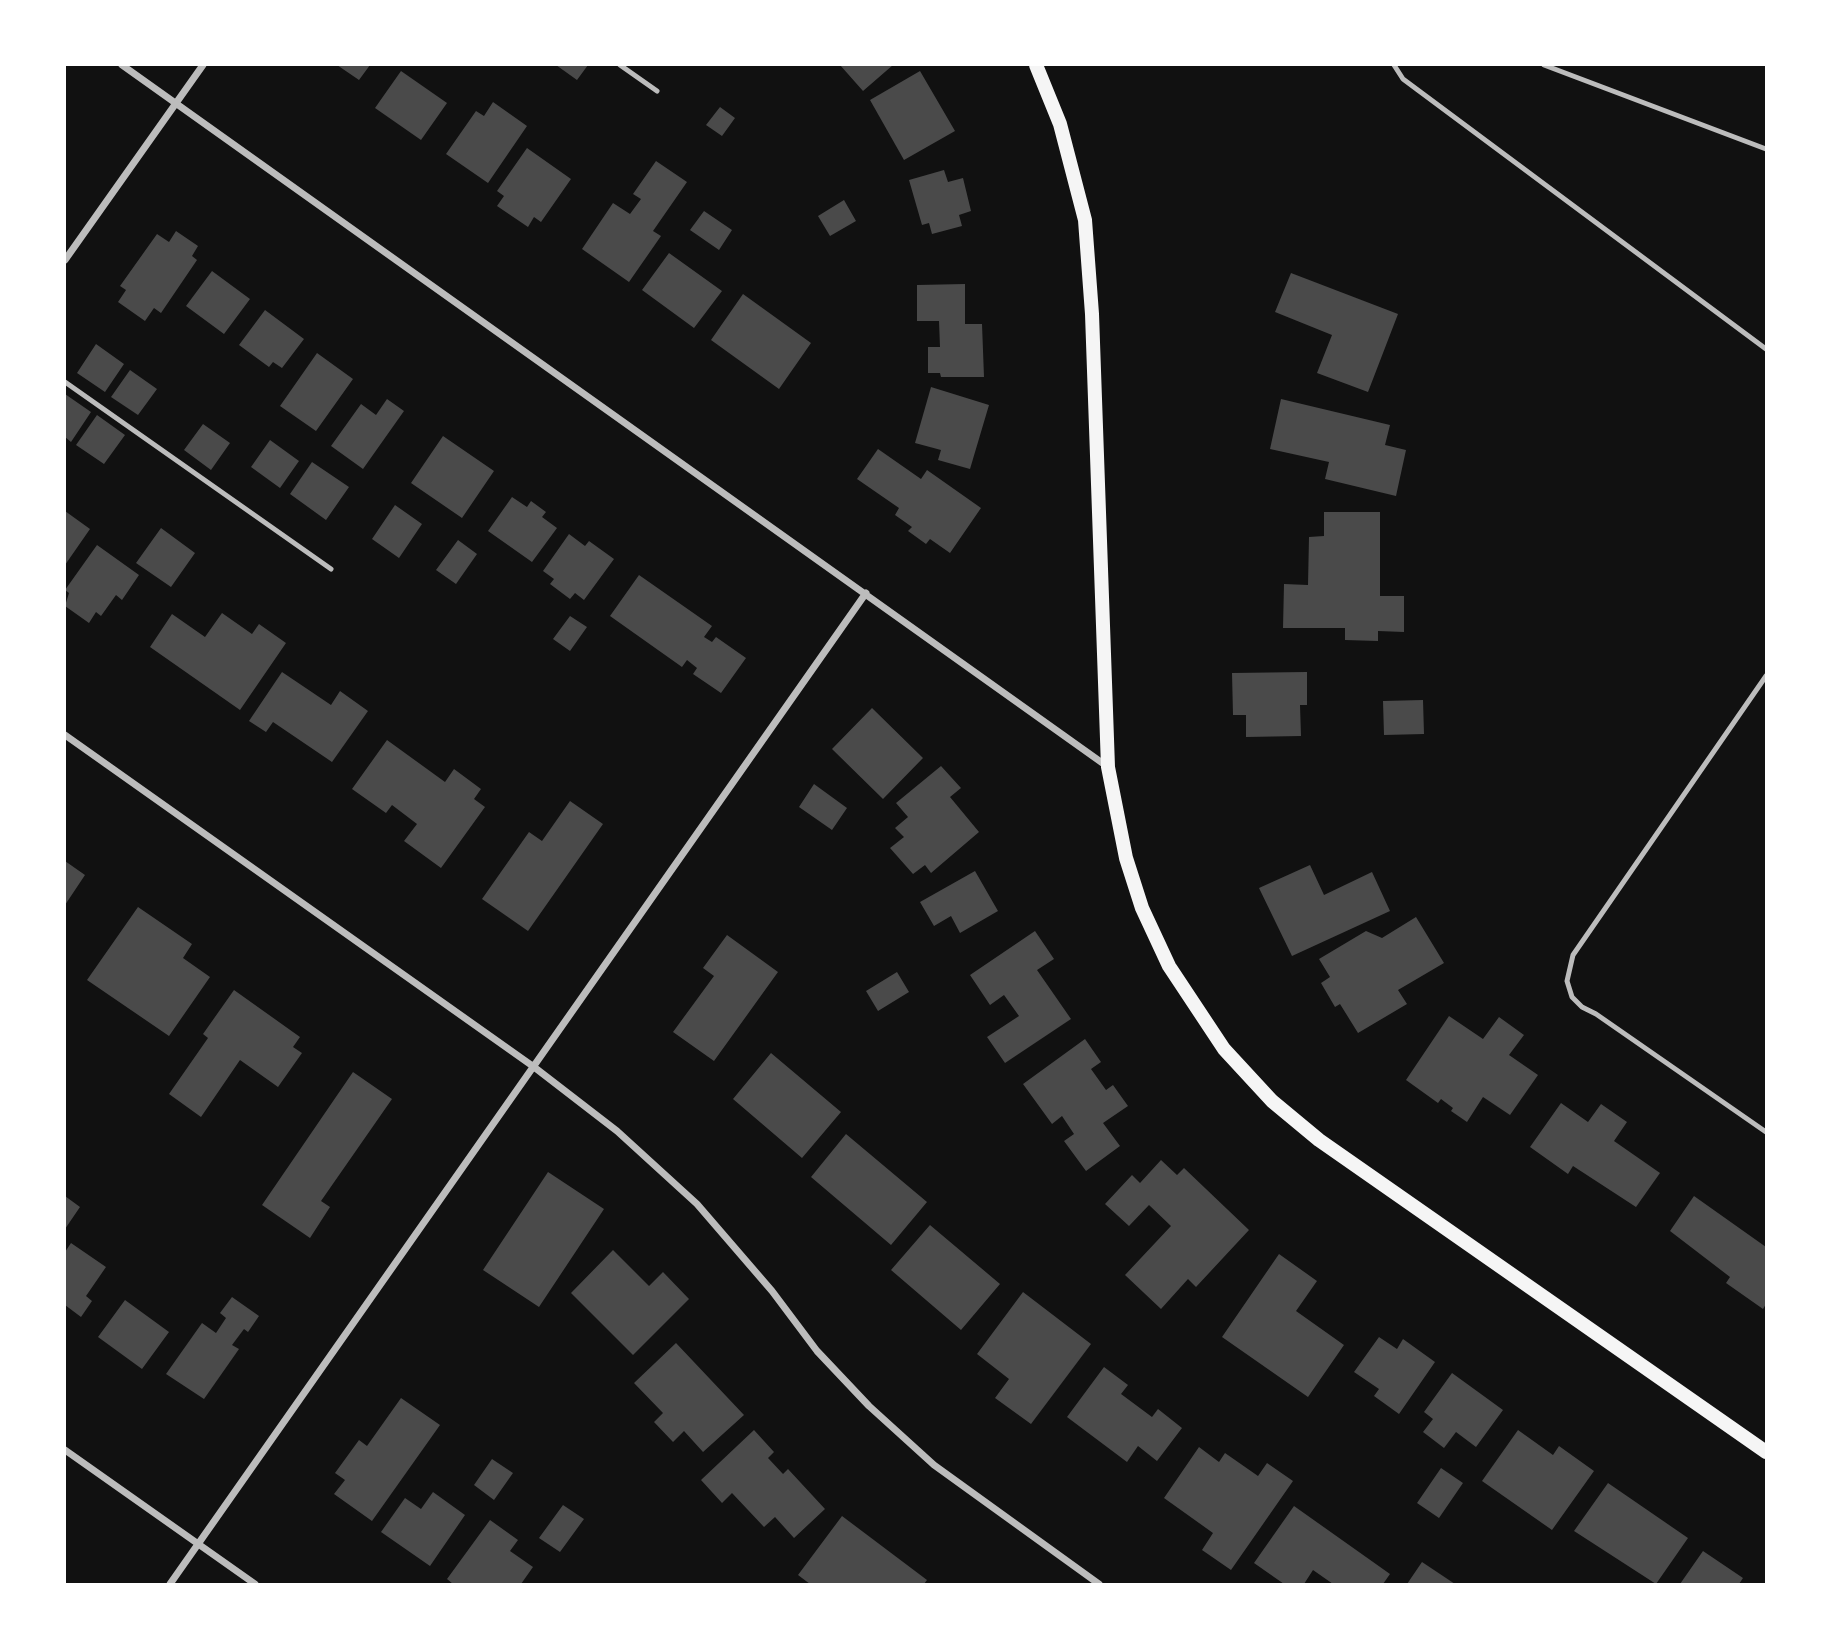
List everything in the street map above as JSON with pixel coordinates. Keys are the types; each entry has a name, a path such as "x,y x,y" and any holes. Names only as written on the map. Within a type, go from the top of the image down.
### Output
{"main road":[{"path":"1036,65 1060,124 1085,220 1092,314 1108,767 1126,858 1142,908 1168,966 1224,1049 1272,1101 1327,1146 1766,1452"}],"street":[{"path":"122,65 1108,767"},
{"path":"65,260 203,65"},
{"path":"170,1584 866,593"},
{"path":"65,735 534,1067 617,1131 697,1204 772,1291 817,1351 849,1387 971,1494 1099,1584"},
{"path":"65,1450 255,1584"}],"lane":[{"path":"620,65 657,91"},
{"path":"1394,65 1403,79 1766,349"},
{"path":"1544,65 1766,149"},
{"path":"65,382 331,569"},
{"path":"1766,677 1573,955 1567,981 1572,998 1582,1007 1766,1132"}],"building":[{"path":"337,65 370,65 359,80"},
{"path":"556,65 588,65 577,80"},
{"path":"840,65 893,65 863,91"},
{"path":"401,71 447,103 421,140 375,108"},
{"path":"920,71 955,131 904,160 870,100"},
{"path":"493,102 527,126 488,183 446,154 476,111 484,116"},
{"path":"720,107 735,118 722,136 706,125"},
{"path":"527,148 571,179 541,222 534,217 528,227 497,206 504,196 497,191"},
{"path":"656,161 687,182 653,231 661,236 629,282 582,249 613,203 630,214 641,199 633,194"},
{"path":"944,170 948,182 963,178 971,211 959,215 962,226 932,234 929,223 922,225 909,180"},
{"path":"844,200 856,221 830,236 818,216"},
{"path":"704,211 732,230 719,250 690,230"},
{"path":"176,231 198,246 192,256 197,260 161,313 154,308 145,321 118,302 126,290 120,286 157,234 169,242"},
{"path":"669,253 722,291 694,328 642,290"},
{"path":"212,271 250,299 224,334 186,306"},
{"path":"1291,273 1398,314 1368,392 1317,373 1332,335 1275,312"},
{"path":"965,284 965,324 982,324 984,377 941,377 940,373 928,373 928,347 940,347 939,321 917,321 917,285"},
{"path":"743,294 811,343 779,389 711,340"},
{"path":"265,310 304,339 282,368 273,362 269,367 239,345"},
{"path":"96,344 124,364 105,392 77,373"},
{"path":"317,353 353,379 316,431 280,406"},
{"path":"130,370 157,389 138,415 111,397"},
{"path":"931,387 989,405 970,469 938,460 941,450 915,443"},
{"path":"65,394 91,412 71,442 65,437"},
{"path":"387,399 404,411 363,469 331,446 361,404 376,415"},
{"path":"1281,399 1390,425 1385,445 1406,450 1396,496 1325,479 1329,462 1270,449"},
{"path":"97,415 125,435 104,464 76,445"},
{"path":"203,424 230,443 211,470 184,450"},
{"path":"443,436 494,471 462,518 411,483"},
{"path":"270,440 299,461 280,488 251,467"},
{"path":"878,449 921,479 927,470 981,508 950,553 930,539 926,544 908,531 912,527 895,515 899,508 857,479"},
{"path":"312,462 349,487 326,520 290,494"},
{"path":"512,497 527,507 531,501 546,512 542,517 557,528 532,562 488,531"},
{"path":"395,505 422,524 399,558 372,539"},
{"path":"65,511 90,529 65,565"},
{"path":"1324,512 1380,512 1380,596 1404,596 1404,632 1378,631 1378,641 1345,640 1345,628 1283,628 1284,584 1308,585 1309,537 1324,536"},
{"path":"161,528 195,553 171,587 136,563"},
{"path":"569,534 585,546 589,541 614,559 584,600 575,593 570,599 550,584 554,579 543,571"},
{"path":"458,540 477,554 456,584 436,570"},
{"path":"97,545 139,575 122,600 116,595 101,616 96,612 89,623 65,606 69,593 65,590"},
{"path":"639,575 712,626 704,637 712,642 716,637 746,658 721,693 693,674 697,668 687,660 682,667 610,616"},
{"path":"222,613 252,634 259,624 286,643 240,710 150,647 172,614 205,637"},
{"path":"570,616 587,627 570,651 553,639"},
{"path":"282,672 331,705 340,691 368,711 332,762 273,722 266,732 249,721"},
{"path":"1307,672 1307,705 1300,705 1301,736 1246,737 1246,715 1233,715 1232,673"},
{"path":"1423,700 1424,734 1384,735 1383,701"},
{"path":"872,708 923,758 883,799 832,749"},
{"path":"387,740 445,782 454,769 481,789 474,799 485,807 441,868 404,841 417,824 392,805 386,813 352,789"},
{"path":"941,766 961,788 950,797 979,832 931,873 925,865 913,874 890,848 904,837 895,828 908,817 896,803"},
{"path":"814,784 847,808 832,830 799,807"},
{"path":"570,801 603,824 528,931 482,899 529,832 542,841"},
{"path":"65,861 85,875 65,905"},
{"path":"1310,865 1324,895 1372,872 1390,911 1292,956 1259,888"},
{"path":"975,871 998,911 960,933 951,916 934,926 920,902"},
{"path":"138,907 192,944 183,958 210,977 169,1036 87,980"},
{"path":"1416,917 1444,963 1398,990 1407,1004 1358,1033 1340,1004 1335,1007 1321,983 1330,977 1319,959 1366,931 1382,938"},
{"path":"1035,931 1054,959 1037,970 1071,1019 1005,1063 987,1037 1019,1016 1004,995 990,1005 970,975"},
{"path":"727,935 778,972 714,1061 673,1032 714,976 703,968"},
{"path":"897,972 909,992 878,1011 866,991"},
{"path":"234,990 300,1037 293,1047 302,1053 278,1087 240,1060 201,1117 169,1094 208,1038 203,1034"},
{"path":"1449,1016 1483,1039 1499,1017 1524,1035 1509,1055 1538,1075 1510,1115 1483,1097 1467,1122 1451,1111 1453,1108 1441,1099 1438,1103 1406,1080"},
{"path":"1085,1039 1101,1062 1091,1069 1106,1090 1113,1085 1128,1106 1103,1123 1120,1146 1086,1171 1064,1141 1074,1134 1062,1116 1052,1124 1023,1084"},
{"path":"771,1053 841,1112 802,1158 733,1099"},
{"path":"353,1072 392,1099 321,1201 330,1207 310,1238 262,1205"},
{"path":"1561,1103 1588,1122 1601,1104 1627,1122 1614,1141 1660,1173 1636,1207 1573,1166 1568,1174 1530,1147"},
{"path":"846,1134 927,1202 891,1245 811,1177"},
{"path":"1161,1160 1177,1175 1184,1168 1249,1230 1196,1287 1188,1279 1161,1309 1125,1275 1171,1226 1149,1205 1129,1226 1105,1204 1132,1175 1140,1183"},
{"path":"548,1172 604,1209 539,1307 483,1270"},
{"path":"65,1196 80,1207 65,1229"},
{"path":"1694,1196 1766,1247 1766,1304 1763,1309 1726,1283 1730,1277 1670,1231"},
{"path":"930,1225 1000,1284 961,1330 891,1270"},
{"path":"71,1243 106,1267 86,1296 92,1301 81,1317 65,1305 65,1252"},
{"path":"613,1250 649,1286 663,1272 689,1299 633,1355 571,1293"},
{"path":"1279,1254 1317,1281 1296,1311 1344,1345 1308,1397 1222,1337"},
{"path":"1023,1292 1091,1344 1031,1424 995,1398 1009,1379 977,1354"},
{"path":"232,1297 259,1316 248,1332 244,1329 232,1345 239,1349 204,1399 166,1374 202,1323 216,1333 226,1318 220,1313"},
{"path":"125,1300 169,1332 142,1369 98,1337"},
{"path":"1379,1337 1397,1349 1403,1339 1435,1362 1399,1414 1374,1396 1379,1389 1354,1372"},
{"path":"676,1343 744,1415 703,1452 684,1431 673,1442 654,1422 663,1413 634,1383"},
{"path":"1104,1367 1128,1385 1121,1394 1152,1417 1158,1409 1182,1428 1157,1461 1138,1446 1127,1462 1067,1417"},
{"path":"1452,1373 1503,1410 1476,1447 1456,1432 1444,1448 1423,1432 1433,1419 1424,1412"},
{"path":"401,1398 440,1425 372,1521 334,1494 345,1480 335,1473 359,1440 367,1446"},
{"path":"754,1430 774,1452 768,1458 783,1474 788,1469 825,1509 794,1538 775,1517 764,1527 732,1493 722,1503 701,1480"},
{"path":"1518,1430 1553,1455 1559,1446 1594,1471 1552,1530 1482,1481"},
{"path":"1199,1447 1219,1462 1225,1453 1258,1476 1267,1463 1293,1481 1231,1570 1202,1550 1213,1533 1164,1498"},
{"path":"492,1459 513,1473 494,1500 474,1485"},
{"path":"1441,1468 1463,1483 1439,1518 1417,1503"},
{"path":"1608,1483 1688,1538 1656,1584 1574,1531"},
{"path":"433,1492 465,1515 430,1566 381,1532 405,1498 421,1509"},
{"path":"563,1505 584,1519 560,1552 539,1538"},
{"path":"1294,1506 1390,1574 1383,1584 1333,1584 1313,1570 1304,1584 1284,1584 1254,1563"},
{"path":"842,1516 927,1580 924,1584 810,1584 798,1575"},
{"path":"490,1520 518,1540 510,1551 533,1567 521,1584 453,1584 447,1579"},
{"path":"1703,1551 1743,1578 1739,1584 1680,1584"},
{"path":"1422,1562 1455,1584 1407,1584"}]}
